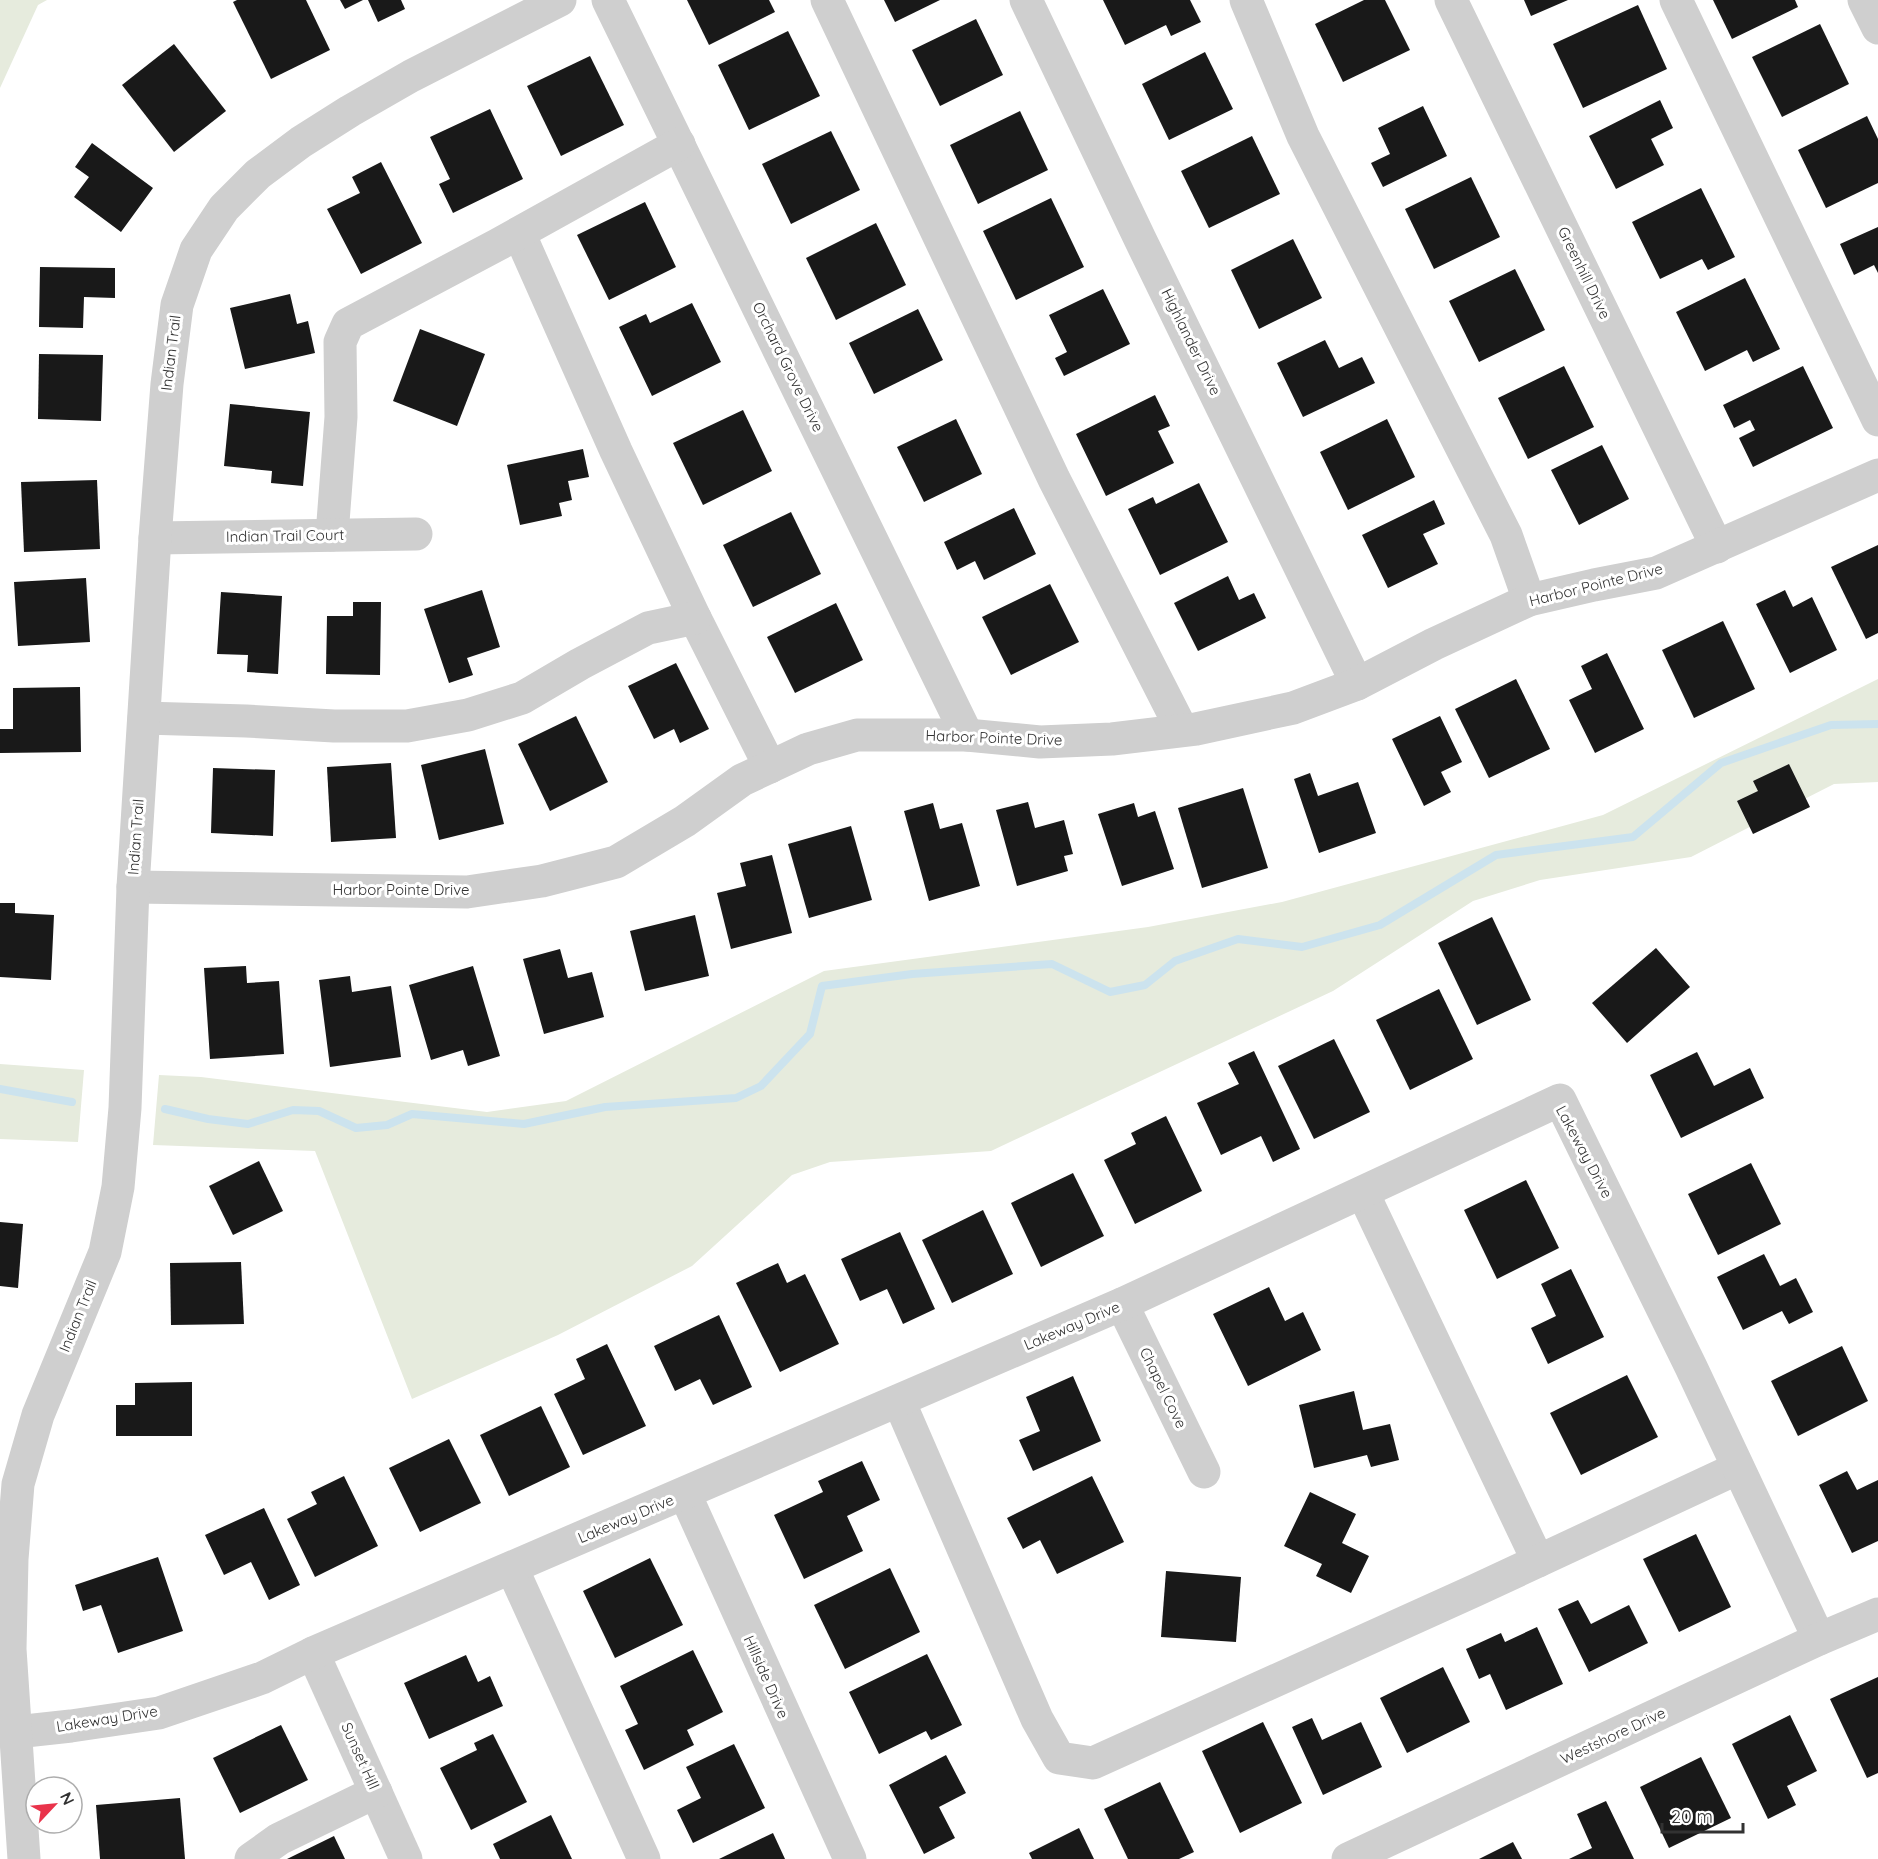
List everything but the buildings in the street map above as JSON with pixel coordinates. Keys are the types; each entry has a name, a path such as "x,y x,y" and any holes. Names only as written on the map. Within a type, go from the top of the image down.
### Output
{"street":[{"name":"Indian Trail","path":"24,1859 10,1648 12,1559 18,1484 38,1415 105,1252 118,1187 125,1108 133,886 155,538 167,384 177,305 196,249 224,208 258,174 301,142 350,111 411,76 560,0"},
{"name":"Orchard Grove Drive","path":"609,0 967,735"},
{"path":"826,0 1054,479 1182,730"},
{"name":"Highlander Drive","path":"1026,0 1357,684"},
{"path":"1246,0 1303,136 1506,535 1529,600"},
{"name":"Greenhill Drive","path":"1451,0 1717,547"},
{"path":"1676,0 1878,420"},
{"path":"1864,0 1878,28"},
{"path":"332,535 341,417 340,342 348,324 679,144"},
{"path":"519,233 616,451 695,618 770,767"},
{"name":"Harbor Pointe Drive","path":"133,886 467,892 542,881 616,862 686,821 742,780 808,749 857,735 967,735 1040,742 1112,740 1182,730 1293,708 1357,684 1434,644 1529,600 1656,573 1878,475"},
{"name":"Indian Trail Court","path":"155,538 416,534"},
{"path":"144,718 334,726 407,726 468,715 522,698 648,628 695,618"},
{"name":"Lakeway Drive","path":"16,1732 159,1713 262,1678 313,1653 1122,1304 1560,1100 1819,1640"},
{"path":"1363,1192 1538,1562"},
{"name":"Chapel Cove","path":"1122,1304 1204,1472"},
{"path":"899,1401 1037,1719 1059,1758 1093,1763 1538,1562 1738,1468"},
{"name":"Hillside Drive","path":"685,1494 850,1859"},
{"path":"512,1568 644,1859"},
{"name":"Westshore Drive","path":"1348,1859 1878,1614"},
{"name":"Sunset Hill","path":"313,1653 406,1859"},
{"path":"251,1859 279,1839 376,1792"}],"shaded area":[{"path":"0,0 47,0 38,5 0,88"},
{"path":"1878,679 1878,782 1834,784 1691,857 1540,880 1473,901 1333,991 991,1151 830,1162 792,1175 692,1266 558,1335 412,1399 315,1151 153,1145 159,1075 201,1077 487,1112 566,1101 824,971 1148,927 1282,902 1603,815"},
{"path":"0,1064 84,1070 78,1142 0,1139"}],"waterway":[{"path":"165,1109 208,1119 248,1124 293,1110 319,1111 356,1128 387,1125 412,1114 524,1124 605,1107 736,1098 761,1086 810,1034 822,986 912,974 1052,964 1110,992 1145,985 1175,961 1238,939 1302,947 1380,925 1496,855 1633,837 1721,763 1831,725 1878,724"},
{"path":"0,1089 72,1102"}]}
